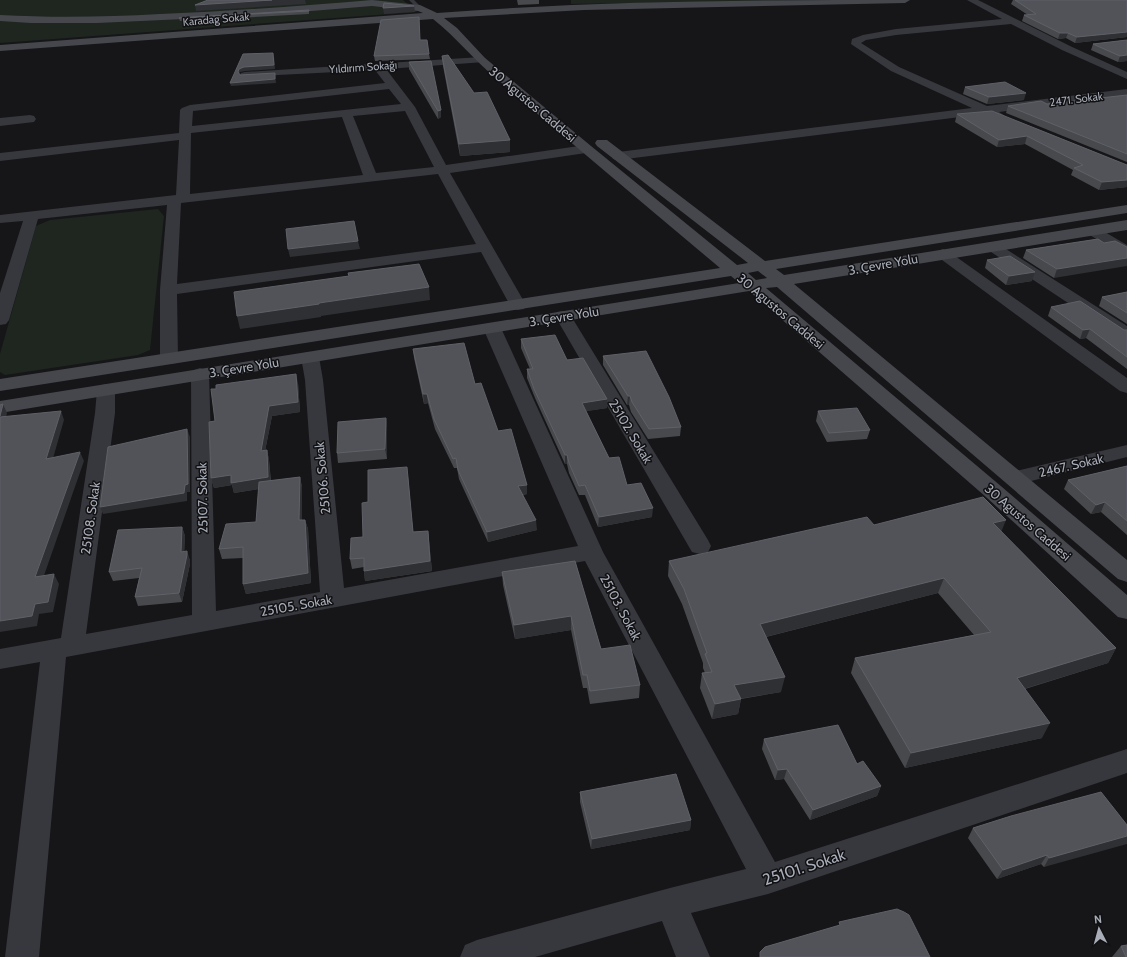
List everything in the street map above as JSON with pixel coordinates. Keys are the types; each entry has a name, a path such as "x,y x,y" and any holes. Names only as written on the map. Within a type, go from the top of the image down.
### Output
{"main road":[{"path":"0,18 31,20 97,20 250,13 372,2 456,14 584,7 905,0"},
{"name":"Karadag Sokak","path":"0,48 427,11"},
{"name":"30 Agustos Caddesi","path":"427,11 454,30 481,60 586,149 753,286 994,492 1127,610"},
{"name":"30 Agustos Caddesi","path":"456,14 499,58 618,156 781,281 1127,573"},
{"name":"3. Çevre Yolu","path":"0,385 1127,209"},
{"name":"3. Çevre Yolu","path":"0,407 1127,225"}],"street":[{"path":"971,0 1066,48 1127,76"},
{"path":"1008,119 895,69 856,44 856,40 896,32 1013,21"},
{"path":"1066,48 1089,45"},
{"name":"Yıldırım Sokağı","path":"245,75 481,60"},
{"path":"378,66 409,107 442,170 518,305"},
{"path":"169,359 168,290 185,133 186,110 190,108 393,85"},
{"name":"2471. Sokak","path":"618,156 1127,92"},
{"path":"1109,95 1127,103"},
{"path":"0,157 346,113 409,107"},
{"path":"346,113 371,178"},
{"path":"0,122 30,120"},
{"path":"0,219 442,170 586,149"},
{"path":"0,320 32,216"},
{"path":"1093,231 1127,251"},
{"path":"168,290 486,247"},
{"path":"993,247 1127,334"},
{"path":"943,254 1127,387"},
{"name":"25102. Sokak","path":"563,316 700,546"},
{"name":"25103. Sokak","path":"492,328 592,552 768,879"},
{"name":"25106. Sokak","path":"310,357 314,380 333,599"},
{"name":"25107. Sokak","path":"200,374 204,621"},
{"name":"25108. Sokak","path":"22,957 63,648 105,413 106,390"},
{"name":"2467. Sokak","path":"1015,478 1127,451"},
{"name":"25105. Sokak","path":"0,659 592,552"},
{"name":"25101. Sokak","path":"477,957 670,903 768,879 1126,763"},
{"path":"670,903 693,957"}],"lane":[{"path":"411,0 427,11"}],"shaded area":[{"path":"0,0 403,0 417,12 0,43"},
{"path":"571,0 831,0 571,4"},
{"path":"158,209 164,216 150,350 138,355 5,375 0,372 0,354 36,226 50,220"}],"building":[{"path":"208,0 272,0 195,5"},
{"path":"1015,0 1127,0 1127,32 1077,37 1068,33 1060,33 1024,15 1036,14"},
{"path":"384,3 414,6 383,8"},
{"path":"309,10 309,11 179,18"},
{"path":"419,17 420,40 427,40 429,54 374,56 381,20"},
{"path":"1127,40 1127,55 1120,56 1093,44"},
{"path":"273,53 274,65 244,67 239,69 238,72 240,75 275,73 275,79 230,83 243,54"},
{"path":"448,55 474,93 487,92 510,140 459,144 442,56"},
{"path":"431,61 441,110 438,111 409,62"},
{"path":"1005,82 1026,93 989,97 965,87"},
{"path":"1127,95 1127,154 1008,106 1041,101 1047,104"},
{"path":"992,111 1127,165 1127,180 1102,182 1074,168 1083,165 1027,136 999,140 957,114"},
{"path":"354,221 358,241 288,249 286,229"},
{"path":"1098,239 1104,243 1115,241 1127,247 1127,258 1057,269 1026,250"},
{"path":"1010,256 1035,272 1009,276 987,260"},
{"path":"419,264 429,287 237,316 234,292 349,276 348,273"},
{"path":"1127,292 1127,313 1102,297"},
{"path":"1080,301 1124,330 1127,330 1127,357 1090,329 1083,330 1051,307"},
{"path":"555,335 567,360 583,358 607,399 582,403 609,458 619,457 627,485 641,483 653,508 599,517 585,485 579,486 567,455 565,455 534,389 527,369 533,369 521,339"},
{"path":"464,343 475,384 481,383 498,431 511,429 527,485 518,486 536,520 487,532 458,470 456,458 453,459 434,419 427,394 423,394 413,349"},
{"path":"646,351 669,397 681,427 649,429 632,402 630,396 628,396 603,356"},
{"path":"296,374 298,402 269,406 261,451 267,450 268,477 231,483 231,475 211,478 209,422 215,421 211,389 216,389 216,385"},
{"path":"3,404 0,416 0,405"},
{"path":"857,408 870,430 829,433 818,411"},
{"path":"61,411 46,459 80,452 35,577 54,574 48,602 35,604 32,616 0,621 0,417"},
{"path":"386,418 385,449 337,453 338,422"},
{"path":"187,429 188,484 185,485 184,493 100,507 108,447"},
{"path":"1127,466 1127,521 1105,502 1096,505 1068,480"},
{"path":"407,467 413,532 428,531 430,561 364,571 364,558 350,559 351,538 363,537 362,503 368,502 368,470"},
{"path":"300,477 299,520 305,520 308,573 243,584 243,547 219,549 226,524 256,522 259,482"},
{"path":"983,497 1006,520 993,523 1116,648 1017,678 1050,723 911,753 855,658 991,632 944,578 760,624 785,677 734,685 741,699 715,704 702,673 712,672 705,654 707,653 684,589 669,561 867,517 874,525"},
{"path":"182,527 181,552 187,551 187,555 179,593 135,597 142,568 109,572 118,530"},
{"path":"575,561 601,649 630,645 640,685 590,691 587,675 583,675 571,616 514,625 502,572"},
{"path":"838,725 857,764 863,761 881,786 813,810 787,769 778,770 764,739"},
{"path":"676,774 691,820 592,839 580,792"},
{"path":"1101,792 1127,825 1127,836 1049,858 1047,855 1003,870 973,828 1011,816"},
{"path":"897,909 909,915 930,957 760,957 760,952 765,947 840,925 839,922"},
{"path":"1127,945 1127,957 1126,957 1121,946"}]}
